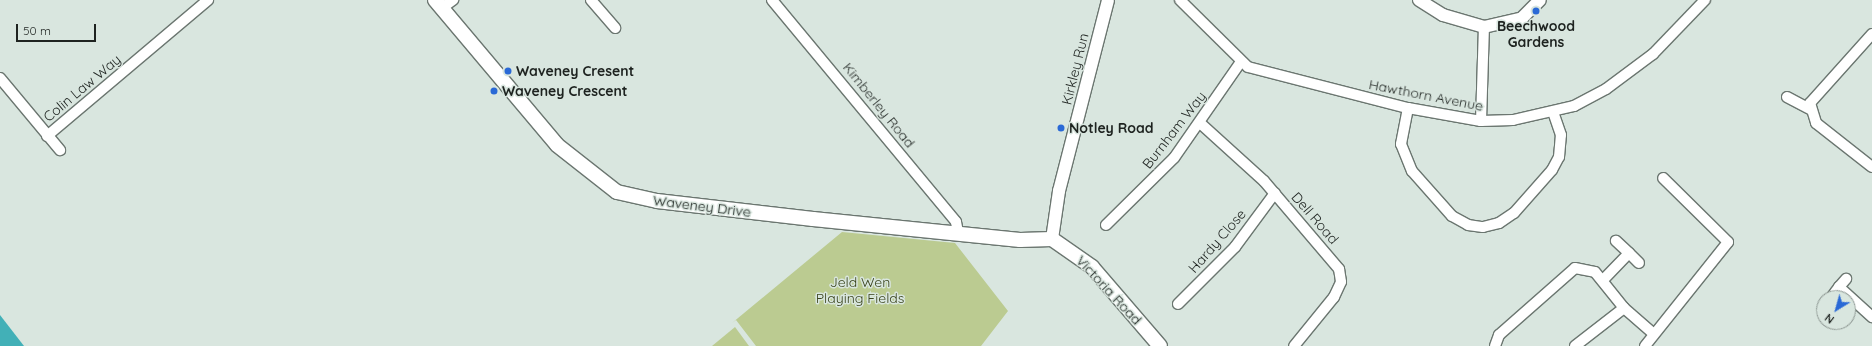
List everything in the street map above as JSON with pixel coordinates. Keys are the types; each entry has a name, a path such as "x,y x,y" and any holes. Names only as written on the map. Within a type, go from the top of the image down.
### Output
{"main road":[{"name":"Waveney Drive","path":"444,3 557,145 617,192 656,201 958,232 1020,240 1052,240"},
{"name":"Victoria Road","path":"1052,240 1092,268 1160,346"}],"street":[{"name":"Colin Law Way","path":"47,136 208,0"},
{"path":"591,0 615,28"},
{"name":"Kimberley Road","path":"772,0 956,222 958,232"},
{"name":"Kirkley Run","path":"1052,240 1059,191 1108,0"},
{"path":"1181,0 1240,63"},
{"path":"1420,0 1442,15 1484,27 1522,18 1540,0"},
{"name":"Hawthorn Avenue","path":"1240,63 1408,108 1481,121 1553,112 1574,106 1606,89 1653,54 1705,0"},
{"path":"1481,121 1484,27"},
{"path":"1872,34 1818,91 1810,103 1810,110 1816,123 1872,167"},
{"name":"Burnham Way","path":"1106,225 1164,168 1200,123 1240,63"},
{"path":"0,78 60,150"},
{"path":"1786,97 1810,110"},
{"path":"1408,108 1401,144 1412,171 1452,216 1468,225 1483,227 1499,223 1514,213 1552,170 1558,157 1561,135 1553,112"},
{"name":"Dell Road","path":"1200,123 1275,193 1336,263 1341,275 1334,297 1294,346"},
{"path":"1645,346 1653,333 1728,242 1663,178"},
{"name":"Hardy Close","path":"1178,304 1235,247 1275,193"},
{"path":"1616,242 1639,263"},
{"path":"1602,280 1629,253"},
{"path":"1495,346 1499,335 1575,268 1595,272 1624,308 1653,333"},
{"path":"1837,290 1846,279"},
{"path":"1839,287 1872,317"},
{"path":"1575,346 1624,308"}],"green space":[{"name":"Jeld Wen Playing Fields","path":"842,232 955,243 1008,311 981,346 756,346 736,320 732,323"},
{"path":"735,327 749,346 712,346"}],"water":[{"path":"0,315 24,346 0,346"}],"place":[{"name":"Beechwood Gardens","path":"1536,11"},
{"name":"Waveney Cresent","path":"508,71"},
{"name":"Waveney Crescent","path":"494,91"},
{"name":"Notley Road","path":"1061,128"}]}
